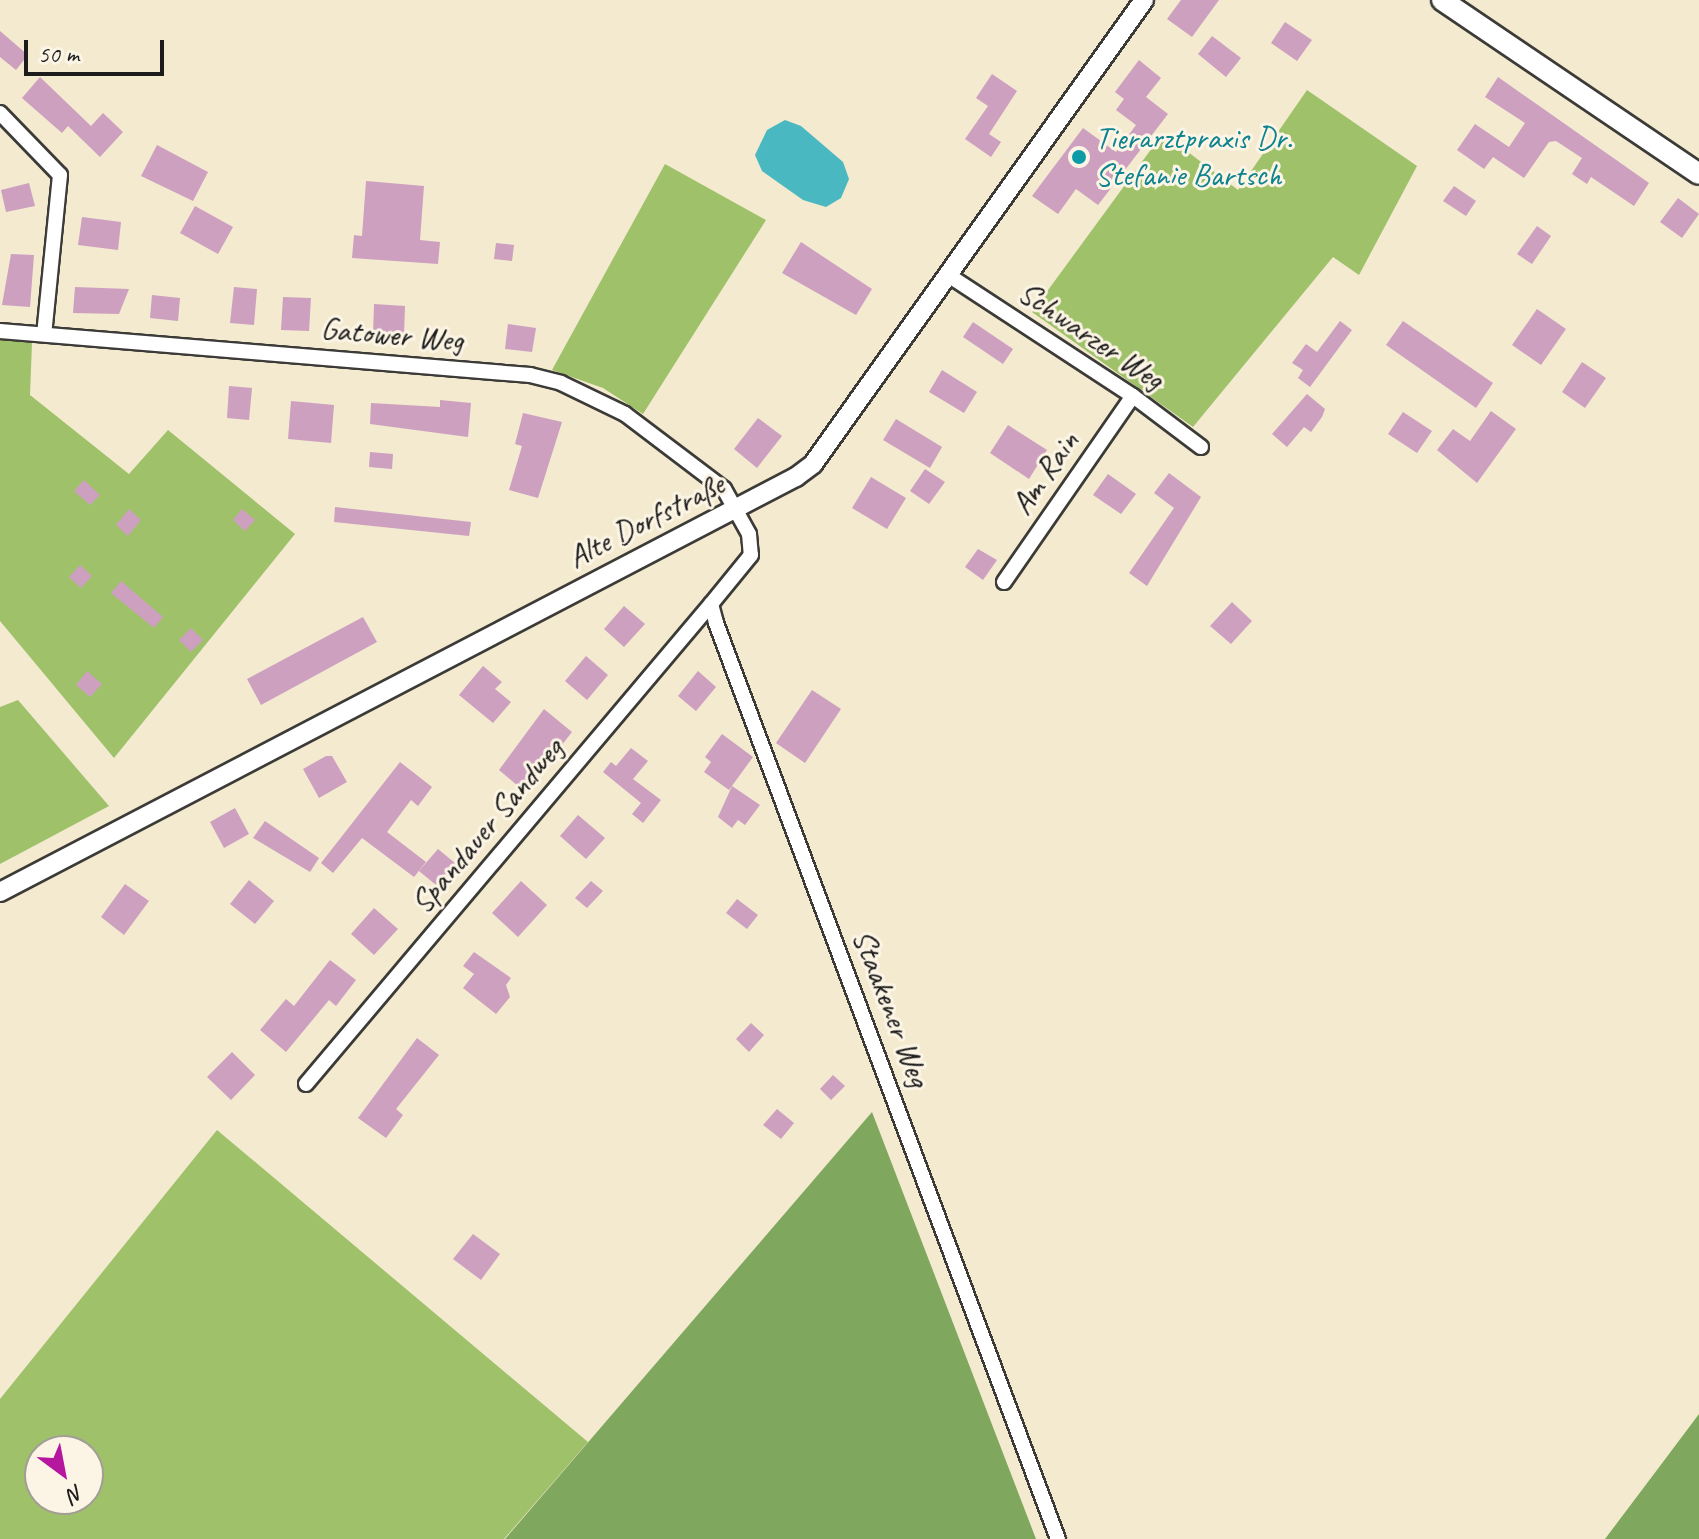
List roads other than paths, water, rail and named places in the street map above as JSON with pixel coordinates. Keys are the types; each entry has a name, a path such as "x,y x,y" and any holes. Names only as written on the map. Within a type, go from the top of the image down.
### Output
{"main road":[{"path":"1442,0 1699,174"}],"street":[{"name":"Alte Dorfstraße","path":"0,892 735,508 813,464 1144,0"},
{"path":"0,113 21,140 60,175 44,334"},
{"path":"0,138 21,140"},
{"name":"Schwarzer Weg","path":"948,275 1133,396 1201,447"},
{"name":"Gatower Weg","path":"0,331 551,380 625,414 724,489 735,508"},
{"name":"Am Rain","path":"1004,582 1133,396"},
{"path":"711,604 751,555 749,534 735,508"},
{"name":"Spandauer Sandweg","path":"306,1084 711,604"},
{"name":"Staakener Weg","path":"711,604 1058,1539"}],"water":[{"path":"785,120 801,126 843,162 849,179 841,198 826,207 803,200 762,171 755,155 767,130"}],"place":[{"name":"Tierarztpraxis Dr. Stefanie Bartsch","path":"1079,157"}]}
